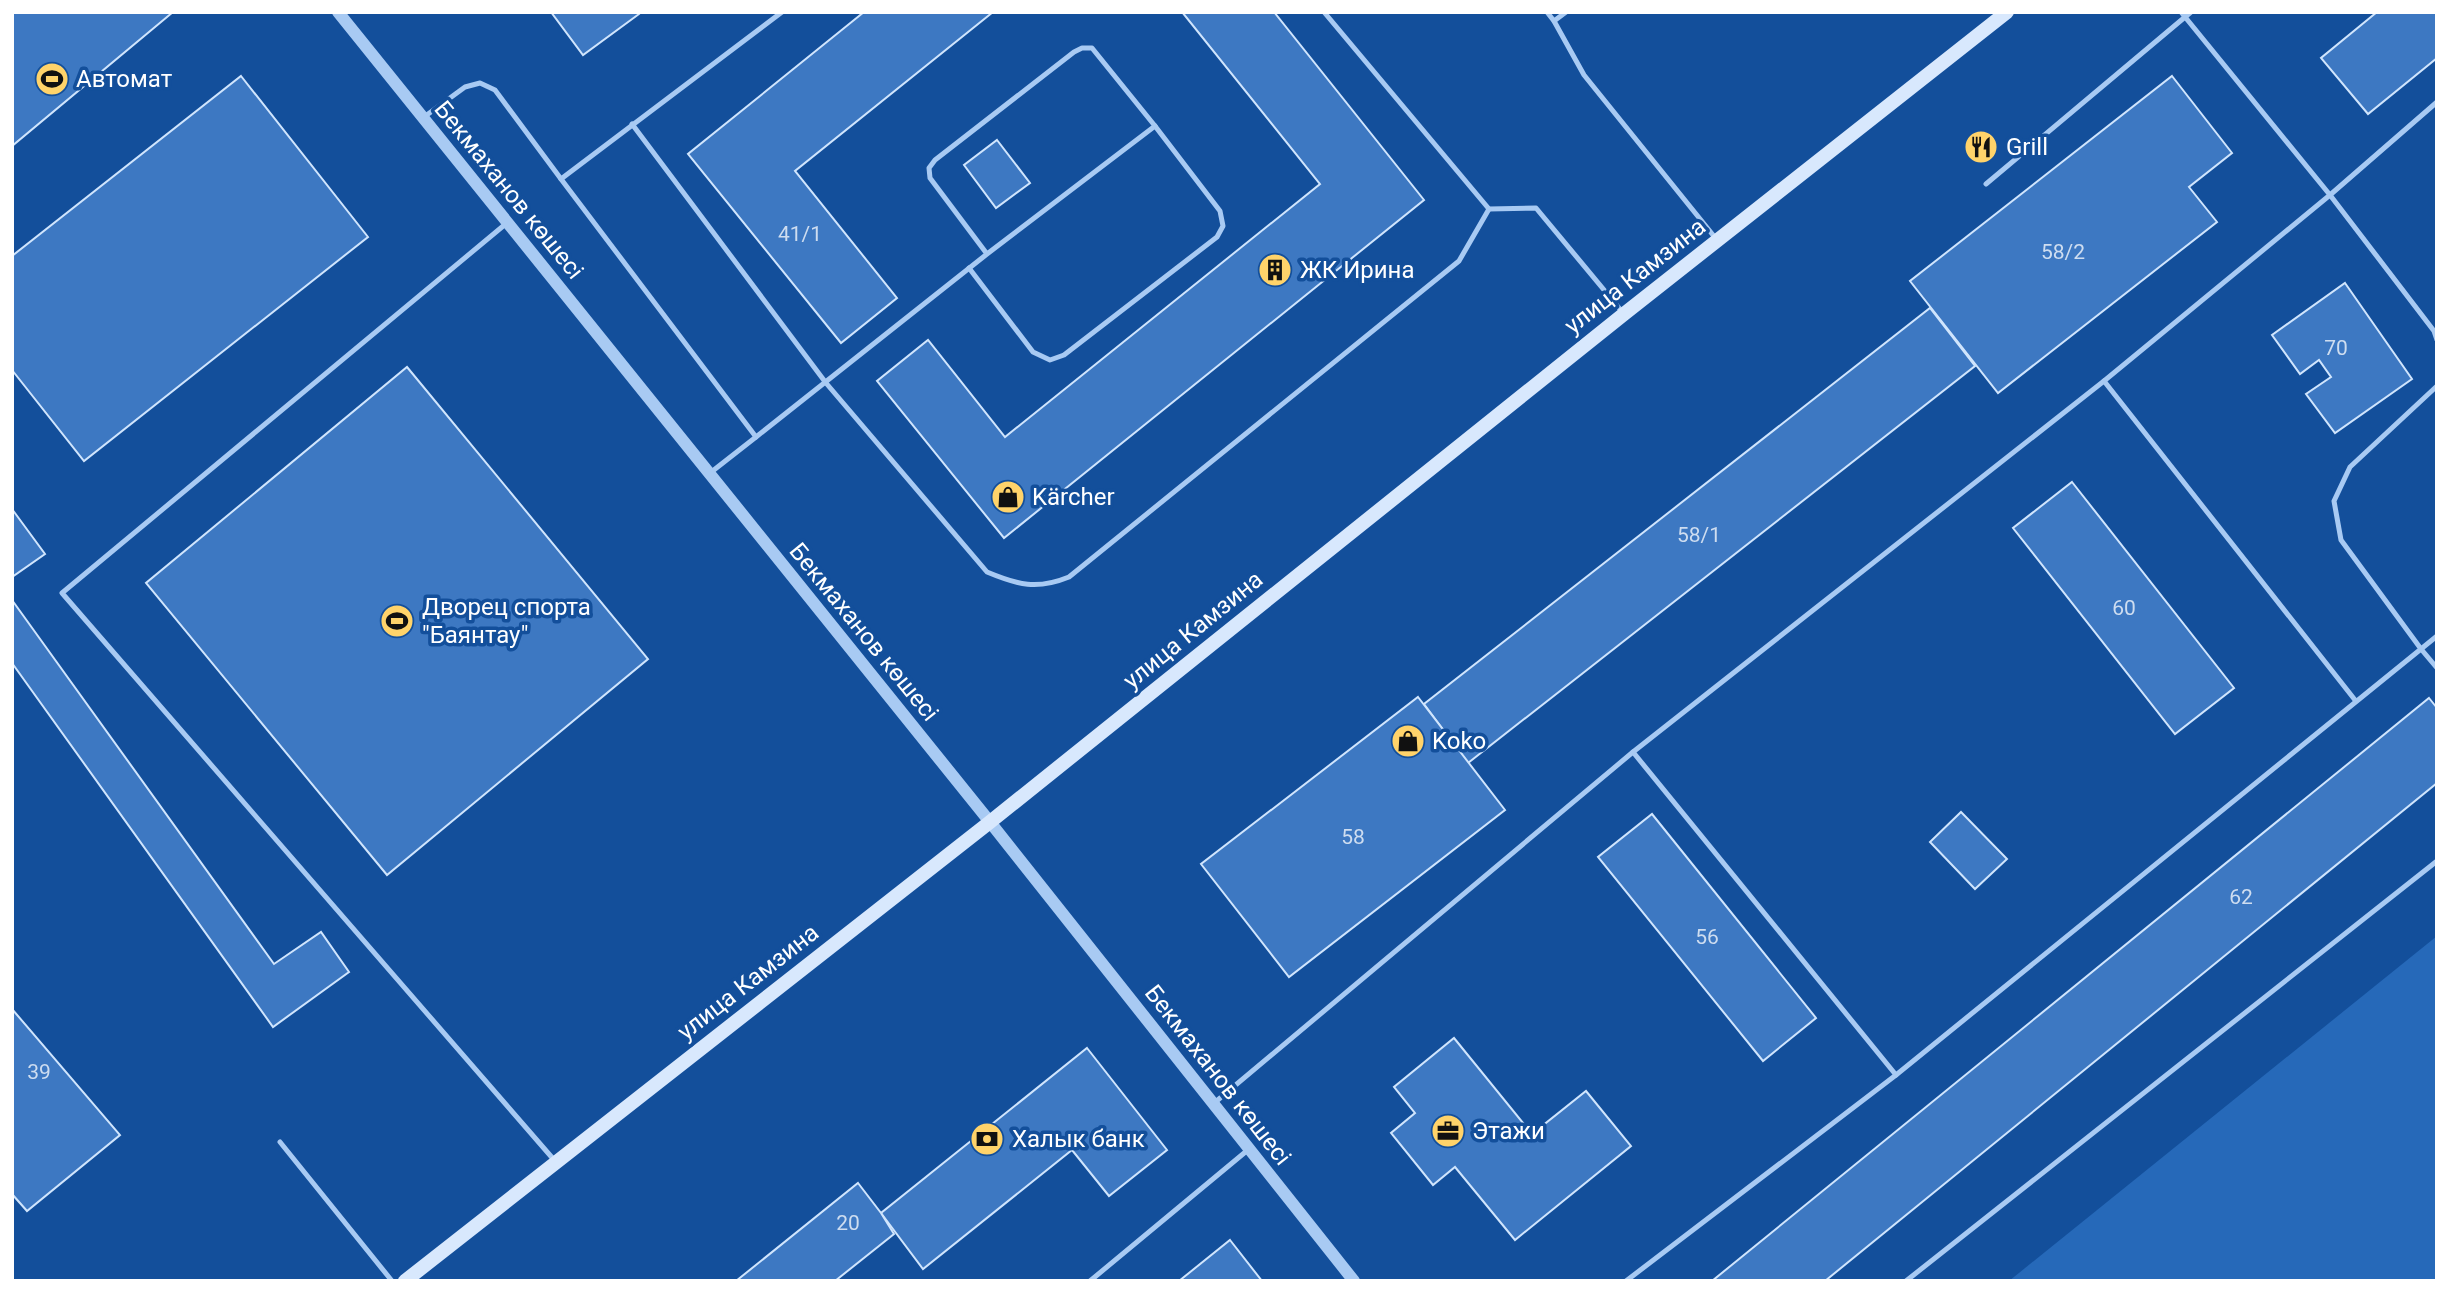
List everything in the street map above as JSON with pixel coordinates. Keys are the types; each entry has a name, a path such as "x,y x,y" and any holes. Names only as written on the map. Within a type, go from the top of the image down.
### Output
{"main road":[{"name":"улица Камзина","path":"405,1281 990,822 1624,314 2007,12"}],"street":[{"name":"Бекмаханов көшесі","path":"338,12 990,822 1354,1281"}],"lane":[{"path":"561,179 782,12"},
{"path":"1324,12 1489,209"},
{"path":"1547,12 1584,75 1717,240"},
{"path":"1554,21 1566,12"},
{"path":"1986,184 2183,15 2191,12"},
{"path":"2183,15 2330,195 2434,331 2437,340"},
{"path":"970,268 1034,352 1050,360 1064,355 1217,237 1223,226 1220,211 1155,126 1092,48 1082,48 935,160 929,168 930,178 987,254"},
{"path":"424,118 465,87 480,83 495,90 756,437"},
{"path":"1213,1104 1633,752 2104,381 2330,195 2437,102"},
{"path":"632,124 826,383 987,572 1016,584 1050,585 1069,577 1459,261 1489,209"},
{"path":"710,473 987,254 1155,126"},
{"path":"1489,209 1535,208 1624,314"},
{"path":"508,222 62,593 555,1161"},
{"path":"2104,381 2356,700"},
{"path":"2437,386 2350,467 2334,501 2341,540 2437,668"},
{"path":"1626,1281 1896,1075 2437,636"},
{"path":"1633,752 1896,1075"},
{"path":"1906,1281 2437,861"},
{"path":"280,1142 392,1281"},
{"path":"1090,1281 1249,1149"}],"shaded area":[{"path":"2437,936 2437,1281 2009,1281"}],"building":[{"name":"Автомат","path":"12,12 173,12 12,146"},
{"path":"551,12 638,12 639,14 583,55"},
{"path":"864,12 993,12 795,171 897,298 841,343 688,154"},
{"name":"ЖК Ирина","path":"1182,12 1274,12 1424,200 1004,538 877,381 928,340 1005,437 1320,184"},
{"path":"2377,12 2437,12 2437,58 2368,114 2321,58"},
{"path":"241,76 368,237 84,461 12,370 12,256"},
{"path":"2172,76 2232,153 2189,187 2217,222 1998,393 1910,281"},
{"path":"997,140 1030,183 996,208 964,165"},
{"path":"2345,283 2412,379 2335,433 2306,394 2331,377 2319,360 2300,374 2272,335"},
{"path":"1930,308 1975,366 1468,763 1424,704"},
{"name":"Дворец спорта \"Баянтау\"","path":"407,367 648,659 387,875 146,583"},
{"path":"2072,482 2234,688 2175,734 2013,528"},
{"path":"12,509 45,554 12,577"},
{"path":"12,600 274,964 321,932 349,972 273,1027 12,663"},
{"path":"1418,697 1505,810 1289,977 1201,864"},
{"path":"2429,698 2437,708 2437,783 1825,1281 1712,1281"},
{"path":"1961,812 2007,859 1975,889 1930,842"},
{"path":"1652,814 1816,1018 1763,1061 1598,857"},
{"path":"12,1009 120,1135 27,1211 12,1194"},
{"path":"1454,1038 1532,1134 1586,1091 1631,1146 1515,1240 1455,1167 1433,1185 1391,1133 1415,1113 1394,1087"},
{"path":"1087,1048 1167,1150 1109,1196 1072,1150 923,1269 881,1213"},
{"path":"858,1183 894,1234 835,1281 736,1281"},
{"path":"1230,1240 1262,1281 1179,1281"}],"place":[{"name":"Автомат","path":"52,79"},
{"name":"Grill","path":"1981,147"},
{"name":"ЖК Ирина","path":"1275,270"},
{"name":"Kärcher","path":"1008,497"},
{"name":"Дворец спорта \"Баянтау\"","path":"397,621"},
{"name":"Koko","path":"1408,741"},
{"name":"Этажи","path":"1448,1131"},
{"name":"Халык банк","path":"987,1139"}]}
